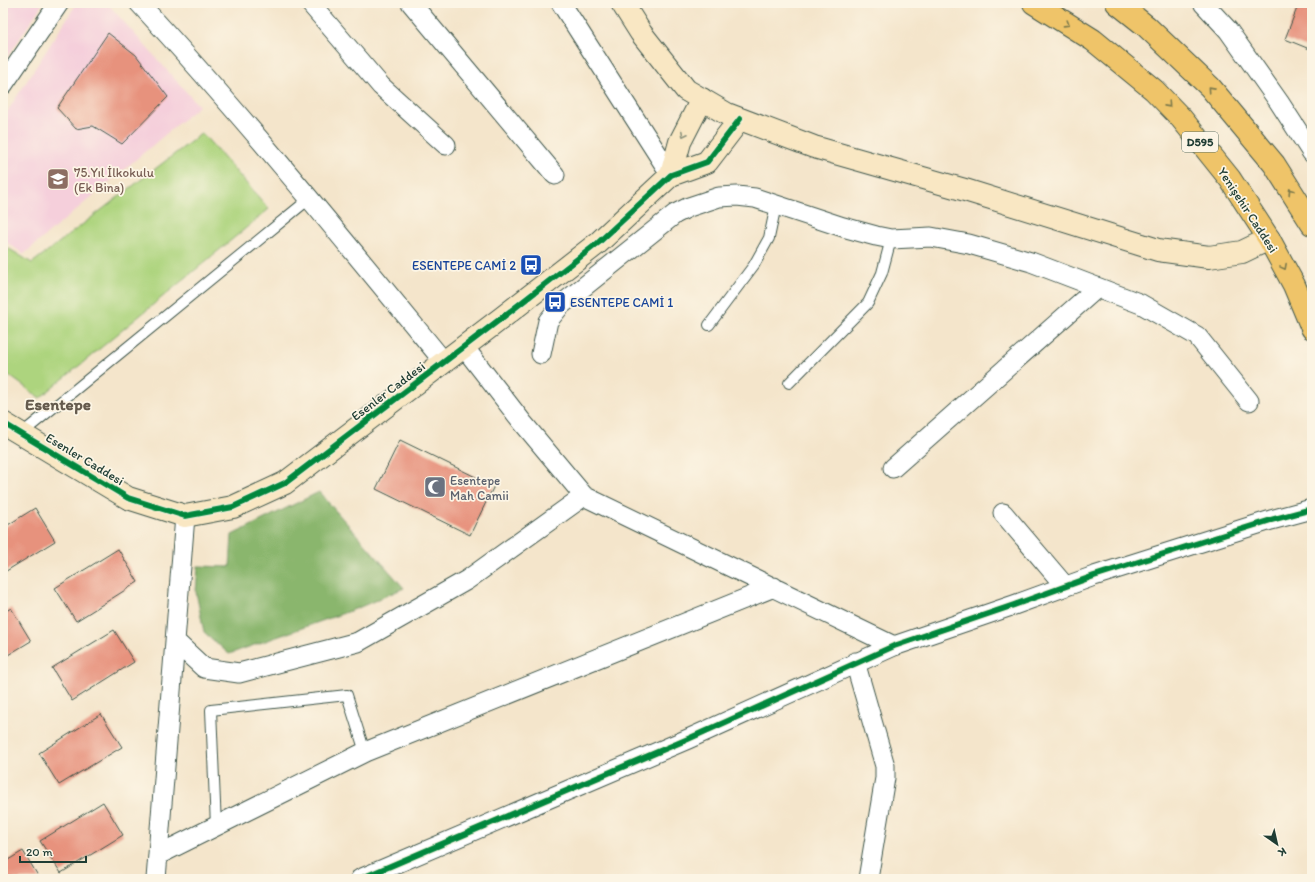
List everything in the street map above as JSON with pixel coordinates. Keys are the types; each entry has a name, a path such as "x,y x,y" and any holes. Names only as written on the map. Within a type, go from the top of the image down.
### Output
{"highway":[{"name":"Yenişehir Caddesi","path":"1034,3 1093,40 1154,90 1181,118 1230,179 1269,239 1294,285 1312,328"},
{"path":"1117,3 1146,26 1210,87 1274,164 1312,224"}],"street":[{"path":"3,85 59,3"},
{"path":"139,3 179,46 309,199 444,362"},
{"path":"310,3 381,86 446,144"},
{"path":"412,3 556,175"},
{"path":"561,3 671,175"},
{"path":"622,3 642,34 686,90 727,114 814,147 965,190 1158,250 1210,257 1242,252 1269,239"},
{"path":"1203,3 1228,30 1279,102 1312,153"},
{"path":"671,175 680,142 702,99"},
{"name":"Esenler Caddesi","path":"12,429 128,498 185,516 233,507 285,483 464,347 598,242 671,175 707,162 740,119"},
{"path":"541,354 548,321 561,305 675,214 689,207 720,197 737,196 755,198 843,227 876,236 891,238 931,237 969,244 1031,262 1141,304 1197,336 1249,401"},
{"path":"893,468 1097,288"},
{"path":"464,347 523,423 584,496 894,646"},
{"path":"176,642 204,668 239,673 358,642 467,580 584,496"},
{"path":"360,879 688,739 855,662 894,646 1094,576 1312,509"},
{"path":"1003,513 1065,586"},
{"path":"156,879 185,516"},
{"path":"158,855 366,752 774,587"},
{"path":"855,662 885,766 885,778 868,879"}],"lane":[{"path":"12,429 309,199"},
{"path":"709,324 754,264 769,238 776,205"},
{"path":"788,383 868,303 882,273 891,238"},
{"path":"216,826 211,710 347,695 366,752"}],"shaded area":[{"path":"3,3 43,3 3,64"},
{"name":"75.Yıl İlkokulu (Ek Bina)","path":"77,3 107,3 199,106 24,254 3,240 3,118"}],"green space":[{"path":"202,133 269,209 40,398 3,371 3,245 32,263"},
{"path":"319,492 404,588 358,608 229,654 204,632 196,592 198,566 230,567 232,535"}],"building":[{"path":"1299,3 1312,3 1312,50 1285,39"},
{"path":"108,33 136,55 168,97 122,144 93,126 76,129 57,108"},
{"name":"Esentepe Mah Camii","path":"400,440 494,486 470,535 376,489"},
{"path":"35,508 55,541 3,573 3,528"},
{"path":"118,549 138,582 76,621 55,588"},
{"path":"11,608 31,641 3,658 3,613"},
{"path":"114,630 134,662 72,701 52,668"},
{"path":"101,714 122,747 59,785 39,753"},
{"path":"103,802 123,835 61,873 40,841"},
{"path":"23,851 40,879 3,879 3,863"}],"cycle path":[{"path":"3,423 128,498 185,516 233,507 285,483 598,243 671,175 707,162 740,119"},
{"path":"360,879 688,739 894,646 1094,576 1271,520 1312,509"}],"place":[{"name":"75.Yıl İlkokulu (Ek Bina)","path":"58,179"},
{"name":"ESENTEPE CAMİ 2","path":"531,265"},
{"name":"ESENTEPE CAMİ 1","path":"555,302"},
{"name":"Esentepe Mah Camii","path":"435,487"}],"district":[{"name":"Esentepe","path":"58,404"}]}
